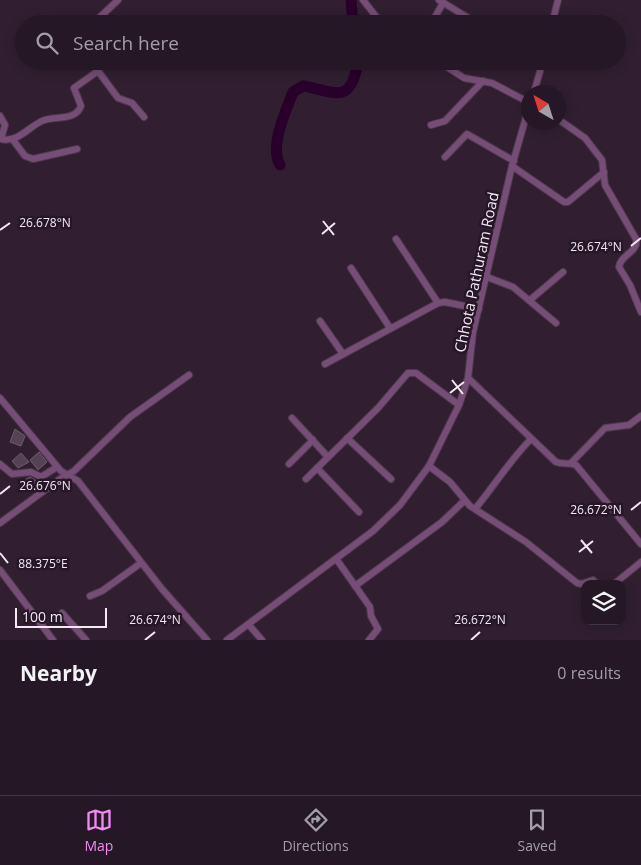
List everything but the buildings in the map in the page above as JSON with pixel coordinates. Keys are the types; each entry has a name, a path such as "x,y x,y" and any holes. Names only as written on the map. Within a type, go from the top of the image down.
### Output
{"street":[{"path":"102,15 118,0"},
{"path":"364,0 375,15"},
{"path":"554,15 558,0"},
{"path":"435,15 441,2 463,15"},
{"path":"0,116 5,125 0,139 13,140 42,121 64,119 77,112 82,106 74,88 98,70 118,98 132,103 144,117"},
{"path":"452,70 464,78 483,81 505,88 521,98"},
{"path":"536,85 540,70"},
{"path":"431,125 445,121 483,81"},
{"path":"566,125 585,138 602,160 605,185 636,239 637,244 635,248 621,260 618,267 630,285 641,312"},
{"name":"Chhota Pathuram Road","path":"229,640 337,560 388,518 429,466 459,405 468,378 471,346 479,309 522,130"},
{"path":"445,157 467,134 513,164 564,202 568,202 604,172"},
{"path":"13,140 25,156 33,159 77,149"},
{"path":"396,239 438,303"},
{"path":"352,268 390,328"},
{"path":"530,300 563,272"},
{"path":"487,277 506,283 530,300 556,323"},
{"path":"325,364 438,303 445,302 479,309"},
{"path":"320,322 343,354"},
{"path":"306,479 387,399 406,375 411,372 416,373 459,405"},
{"path":"0,523 67,475 74,472 130,417 189,375"},
{"path":"468,378 556,462 571,462 576,465 641,544"},
{"path":"1,401 57,467 67,475 78,480 141,563 207,640"},
{"path":"571,462 605,428 629,425 641,416"},
{"path":"292,418 328,457"},
{"path":"347,438 391,479"},
{"path":"475,509 497,483 518,452 531,439"},
{"path":"289,464 313,440"},
{"path":"0,464 12,474 31,472 41,477 57,467"},
{"path":"429,466 450,482 464,501 526,542 577,583 581,584"},
{"path":"317,468 360,512"},
{"path":"355,586 442,522 464,501"},
{"path":"337,560 370,607 371,616 378,629 369,640"},
{"path":"619,580 641,562"},
{"path":"90,596 102,591 141,563"},
{"path":"0,570 53,640"},
{"path":"62,613 86,640"},
{"path":"249,625 262,640"}],"waterway":[{"path":"351,0 352,15"},
{"path":"280,165 277,157 277,139 293,92 303,86 340,93 351,85 356,70"}]}
